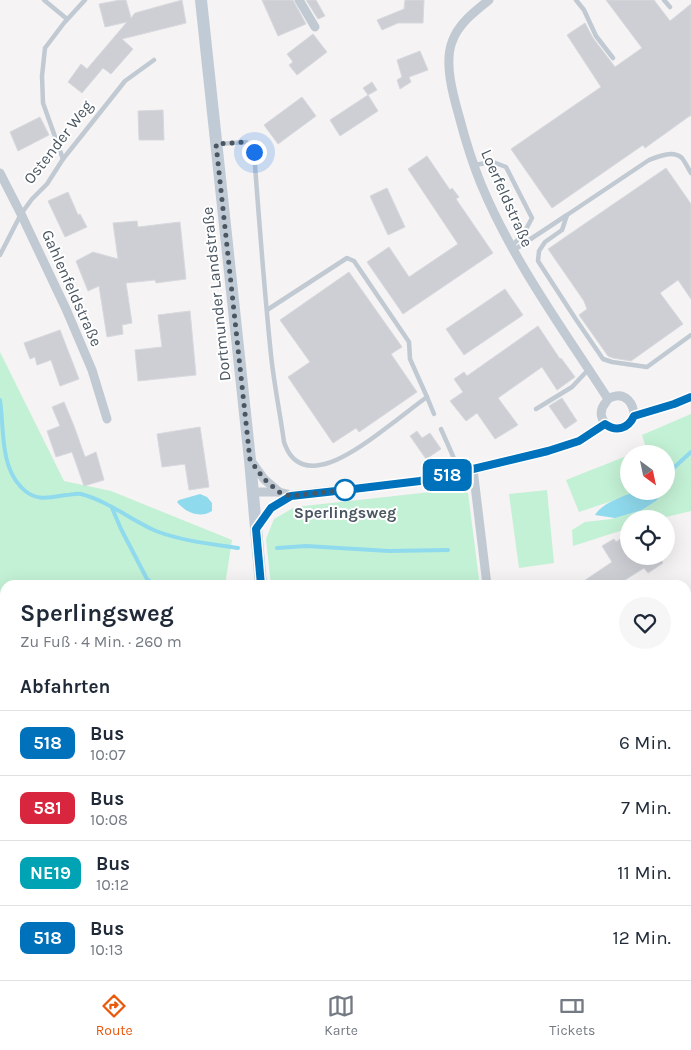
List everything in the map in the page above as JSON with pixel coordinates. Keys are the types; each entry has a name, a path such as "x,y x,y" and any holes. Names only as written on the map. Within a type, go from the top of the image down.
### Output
{"main road":[{"name":"Dortmunder Landstraße","path":"201,0 250,460 261,580"}],"street":[{"path":"299,0 315,27"},
{"name":"Loerfeldstraße","path":"489,0 477,9 460,27 452,40 449,63 454,99 474,165 493,211 512,248 539,293 608,399"},
{"name":"Gahlenfeldstraße","path":"0,173 66,309 92,370 107,419"},
{"path":"618,396 626,398 630,402 634,409 634,416 627,426 619,429 605,424 601,412 603,405 608,399 618,396"},
{"path":"634,416 691,397"},
{"path":"256,529 271,508 291,496 420,481 460,472 548,451 579,441 605,424"},
{"path":"250,460 264,479 279,492"},
{"path":"473,469 486,580"},
{"path":"253,492 279,492 291,496"}],"lane":[{"path":"44,0 67,19"},
{"path":"64,159 43,104 42,76 45,48 67,19 85,0"},
{"path":"576,0 584,10 596,36 613,58"},
{"path":"664,0 670,8"},
{"name":"Ostender Weg","path":"0,255 21,214 32,199 47,184 64,159 125,81 154,60"},
{"path":"216,144 246,142 254,152 272,357 284,442 290,456 299,463 308,466 322,465 334,461 357,450 427,397"},
{"path":"512,248 568,215 649,160 671,154 681,157 691,173"},
{"path":"474,165 493,162 506,167 532,218 524,233 512,248"},
{"path":"568,215 562,230 545,242 539,251 538,261 603,359 647,367 691,335"},
{"path":"267,310 347,258 351,259 410,342 410,359 434,414"},
{"path":"536,409 572,387 589,369"},
{"path":"441,428 460,472"}],"green space":[{"path":"0,352 64,481 111,491 232,540 226,580 0,580"},
{"path":"691,414 691,511 675,515 675,510 642,510 657,500 675,500 675,445 645,445 642,435"},
{"path":"620,459 620,498 618,499 579,512 566,480"},
{"path":"458,489 468,493 479,580 270,580 266,539 274,519 295,507"},
{"path":"547,490 554,563 519,568 509,494"},
{"path":"620,516 620,531 573,546 572,530 585,522"}],"water":[{"path":"200,494 207,497 212,503 212,511 203,514 193,513 184,509 177,502 179,500"},
{"path":"619,498 620,500 657,500 642,510 620,510 620,517 615,518 595,515 608,503"}],"building":[{"path":"126,0 131,18 135,13 182,0 186,23 122,39 133,49 111,74 103,68 82,93 68,82 81,64 87,69 127,22 105,27 99,4"},
{"path":"262,0 293,0 306,24 278,36"},
{"path":"306,0 316,0 325,16 318,19"},
{"path":"405,0 424,0 423,23 398,23 382,30 377,20 404,9"},
{"path":"606,0 654,0 670,21 691,4 691,115 645,148 643,145 552,208 511,149 601,87 567,35 585,23 593,38 615,67 642,48"},
{"path":"313,34 327,52 297,75 289,65 293,62 287,54"},
{"path":"420,51 428,70 409,77 411,82 400,89 397,80 402,77 397,60"},
{"path":"372,82 377,90 368,95 363,88"},
{"path":"368,95 378,111 340,136 330,120"},
{"path":"302,97 316,116 278,144 264,125"},
{"path":"163,110 164,140 139,140 138,111"},
{"path":"40,117 49,135 18,151 10,132"},
{"path":"427,156 450,190 452,188 459,197 456,199 493,253 403,314 367,262 389,247 409,277 458,244 408,169"},
{"path":"666,168 691,204 691,299 678,280 660,293 683,324 631,361 613,358 608,356 579,315 587,309 584,301 548,249"},
{"path":"387,188 405,227 388,235 370,196"},
{"path":"68,192 78,215 80,214 87,227 65,237 48,201"},
{"path":"137,221 138,227 180,222 186,279 156,283 155,280 126,283 132,323 122,325 123,334 107,337 99,286 88,291 76,261 93,252 118,259 113,223"},
{"path":"349,272 402,347 391,354 417,392 359,432 356,428 333,443 288,377 310,362 280,320"},
{"path":"505,289 523,315 464,355 446,329"},
{"path":"190,311 196,375 138,381 135,350 162,347 158,315"},
{"path":"538,326 560,359 575,377 557,390 542,367 498,398 518,425 495,439 477,413 466,421 450,401 463,392 454,379 464,372 467,376"},
{"path":"60,330 79,379 60,386 51,360 37,365 35,357 30,359 24,343"},
{"path":"562,398 577,421 565,429 549,406"},
{"path":"64,402 85,457 96,452 104,480 84,486 72,452 56,457 47,431 60,426 52,407"},
{"path":"200,427 209,487 189,490 185,464 162,467 157,434"},
{"path":"417,431 422,438 430,433 441,449 426,459 410,436"},
{"path":"614,539 616,542 620,539 620,565 660,565 648,573 644,568 625,580 585,580 612,562 602,546"}],"waterway":[{"path":"0,400 4,446 9,468 14,478 26,492 42,498 81,494 101,501 156,531 197,542 238,548"},
{"path":"675,467 691,452"},
{"path":"112,508 148,580"},
{"path":"277,548 306,546 389,551 448,550"}],"bus line":[{"name":"518","path":"261,580 256,529 271,508 291,496 420,481 548,451 579,441 605,424 619,429 627,426 634,416 691,397"}],"place":[{"name":"Sperlingsweg","path":"345,490"}],"route":[{"path":"254,152 246,142 216,144 250,460 264,479 279,492 291,496 345,490"}]}
